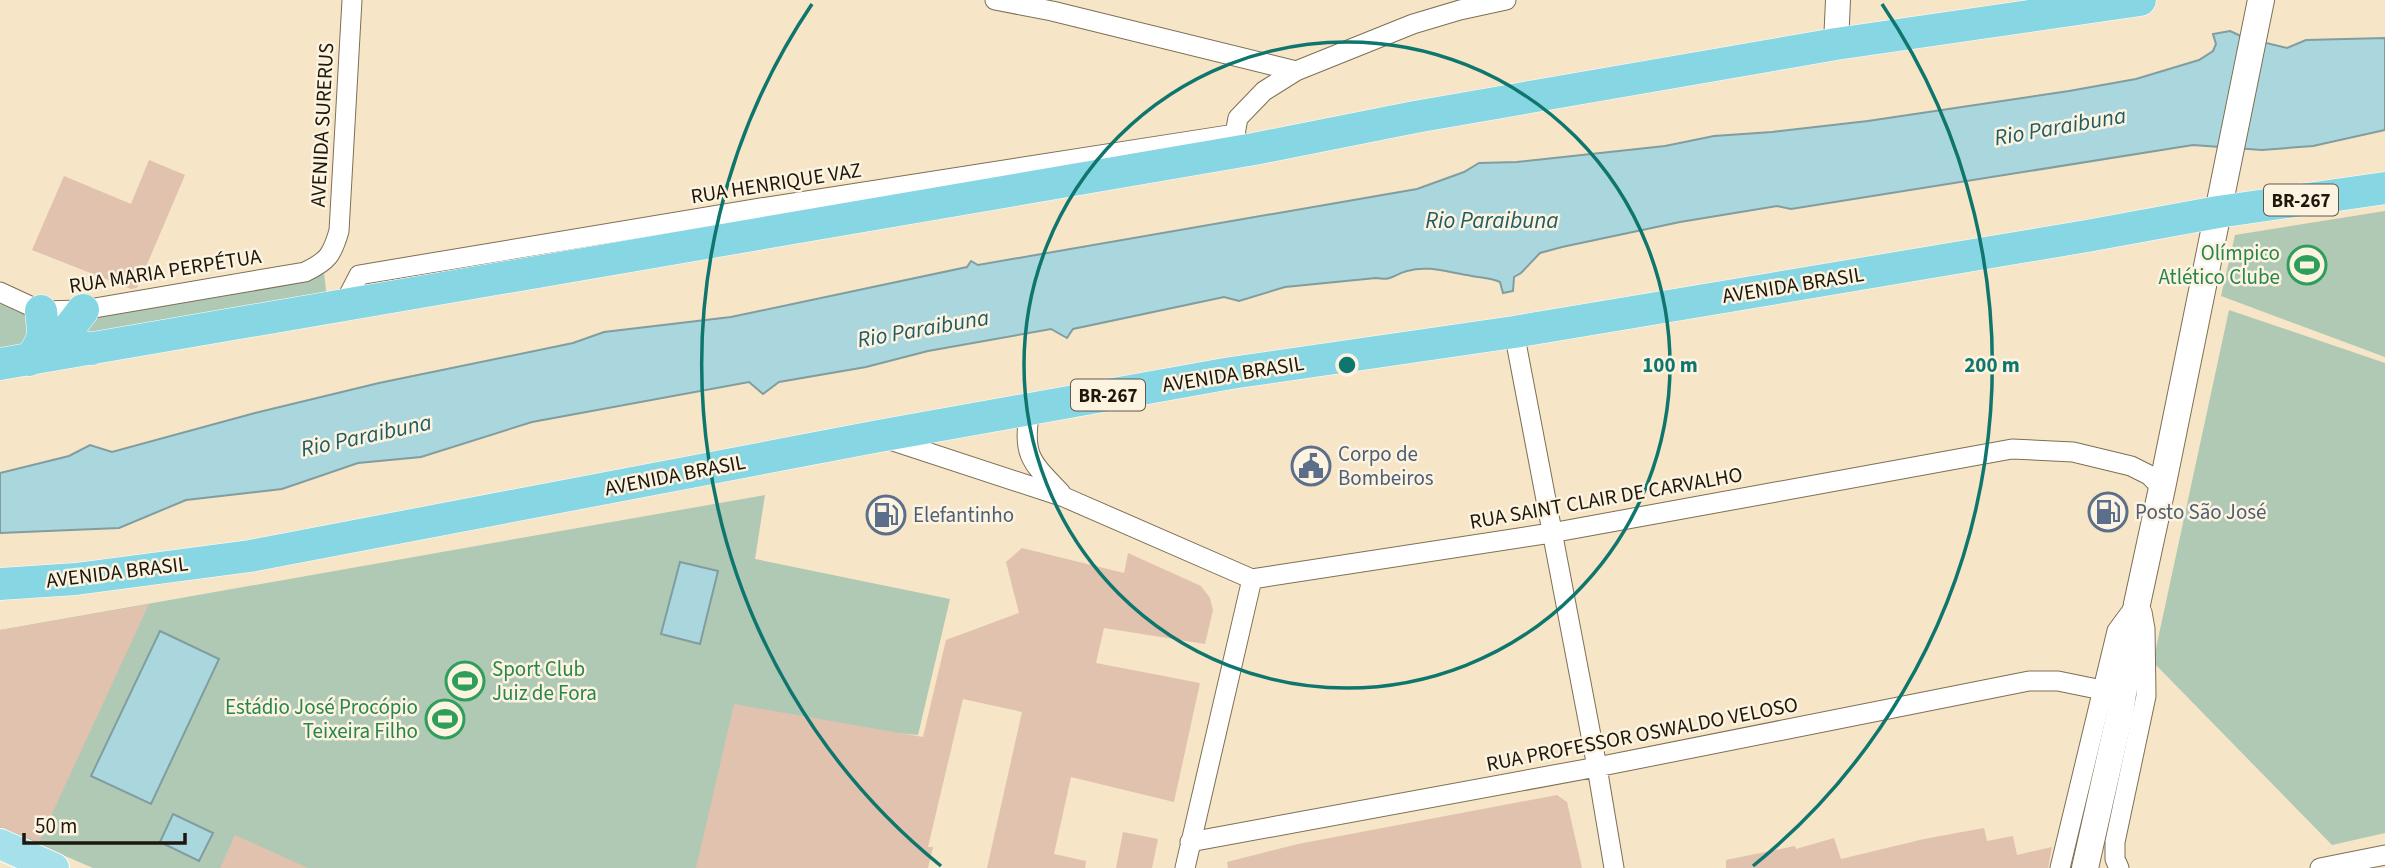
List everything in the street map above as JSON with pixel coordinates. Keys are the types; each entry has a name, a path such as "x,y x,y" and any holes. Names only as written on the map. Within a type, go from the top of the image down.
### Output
{"highway":[{"path":"14,362 81,329 344,304 1245,142 1415,117 1836,44 2140,0"},
{"name":"AVENIDA BRASIL","path":"0,584 76,579 250,556 879,436 1231,373 1514,332 2218,212 2385,188"},
{"path":"41,311 81,329"},
{"path":"14,362 40,346 44,336 41,311"}],"main road":[{"path":"2085,868 2120,713 2138,599 2260,1"},
{"path":"0,844 54,868"}],"street":[{"name":"AVENIDA SURERUS","path":"334,251 339,232 352,0"},
{"path":"995,0 1296,71"},
{"path":"1245,142 1238,118 1264,91 1296,71 1413,24 1506,0"},
{"path":"1836,44 1838,0"},
{"name":"RUA MARIA PERPÉTUA","path":"81,329 306,272 323,264 334,251"},
{"path":"0,292 41,311"},
{"path":"1514,332 1614,868"},
{"path":"1030,409 1026,440 1034,465 1064,497"},
{"path":"879,436 1064,497 1252,579 1185,868"},
{"name":"RUA SAINT CLAIR DE CARVALHO","path":"1252,579 1551,533 2012,449 2073,452 2131,466 2149,475 2162,488"},
{"path":"2060,868 2117,631 2138,599"},
{"path":"2119,868 2115,859 2115,842 2146,696 2145,629 2138,599"},
{"name":"RUA PROFESSOR OSWALDO VELOSO","path":"1190,842 1597,767 2029,681 2058,681 2102,690"},
{"path":"2320,868 2385,855"}],"green space":[{"name":"Olímpico Atlético Clube","path":"2385,211 2385,357 2221,296 2235,235"},
{"path":"323,264 328,307 78,345 83,310"},
{"path":"0,292 41,311 44,336 0,364"},
{"path":"2229,310 2385,363 2385,833 2332,845 2153,662"},
{"name":"Sport Club Juiz de Fora","path":"765,495 755,559 950,599 918,735 897,733 864,868 93,868 0,828 0,630"}],"water":[{"name":"Rio Paraibuna","path":"2230,31 2245,38 2287,48 2306,40 2385,38 2385,130 2313,146 2262,150 2193,145 1791,209 1777,206 1680,222 1540,253 1514,277 1513,291 1503,293 1500,282 1496,280 1422,269 1386,279 1285,287 1239,301 1224,297 1073,329 1067,338 1051,329 779,382 763,394 749,382 532,422 421,457 358,463 282,489 186,500 119,528 0,533 0,473 69,456 90,445 112,452 255,413 379,383 573,343 604,332 731,317 967,267 971,261 978,265 1417,189 1464,172 1479,163 1517,162 1665,146 1714,136 1868,121 2136,79 2199,60 2213,51 2216,44 2213,34"},
{"path":"680,562 718,571 700,644 661,634"},
{"path":"160,631 219,659 151,804 91,776"},
{"path":"173,814 213,833 199,861 160,842"}],"building":[{"path":"149,160 185,175 137,288 131,289 32,250 64,176 131,204"},
{"path":"1022,548 1124,573 1128,553 1201,586 1210,598 1213,610 1205,644 1104,628 1096,663 1200,683 1174,802 1071,777 1054,854 1086,861 1085,868 987,868 1022,712 963,699 928,847 933,847 928,868 696,868 734,704 923,737 946,640 1019,613 1006,562"},
{"path":"149,604 39,842 0,827 0,630"},
{"path":"1557,795 1567,802 1582,868 1228,868 1227,862 1298,844"},
{"path":"1984,828 1987,841 2013,836 2017,855 2052,847 2048,868 1726,868 1726,860 1795,846 1796,849 1834,838 1841,859"},
{"path":"1123,832 1158,839 1152,868 1116,868"},
{"path":"235,835 308,868 220,868"}],"place":[{"name":"Olímpico Atlético Clube","path":"2307,265"},
{"name":"Corpo de Bombeiros","path":"1311,466"},
{"name":"Posto São José","path":"2108,512"},
{"name":"Elefantinho","path":"886,515"},
{"name":"Sport Club Juiz de Fora","path":"465,681"},
{"name":"Estádio José Procópio Teixeira Filho","path":"445,719"}]}
